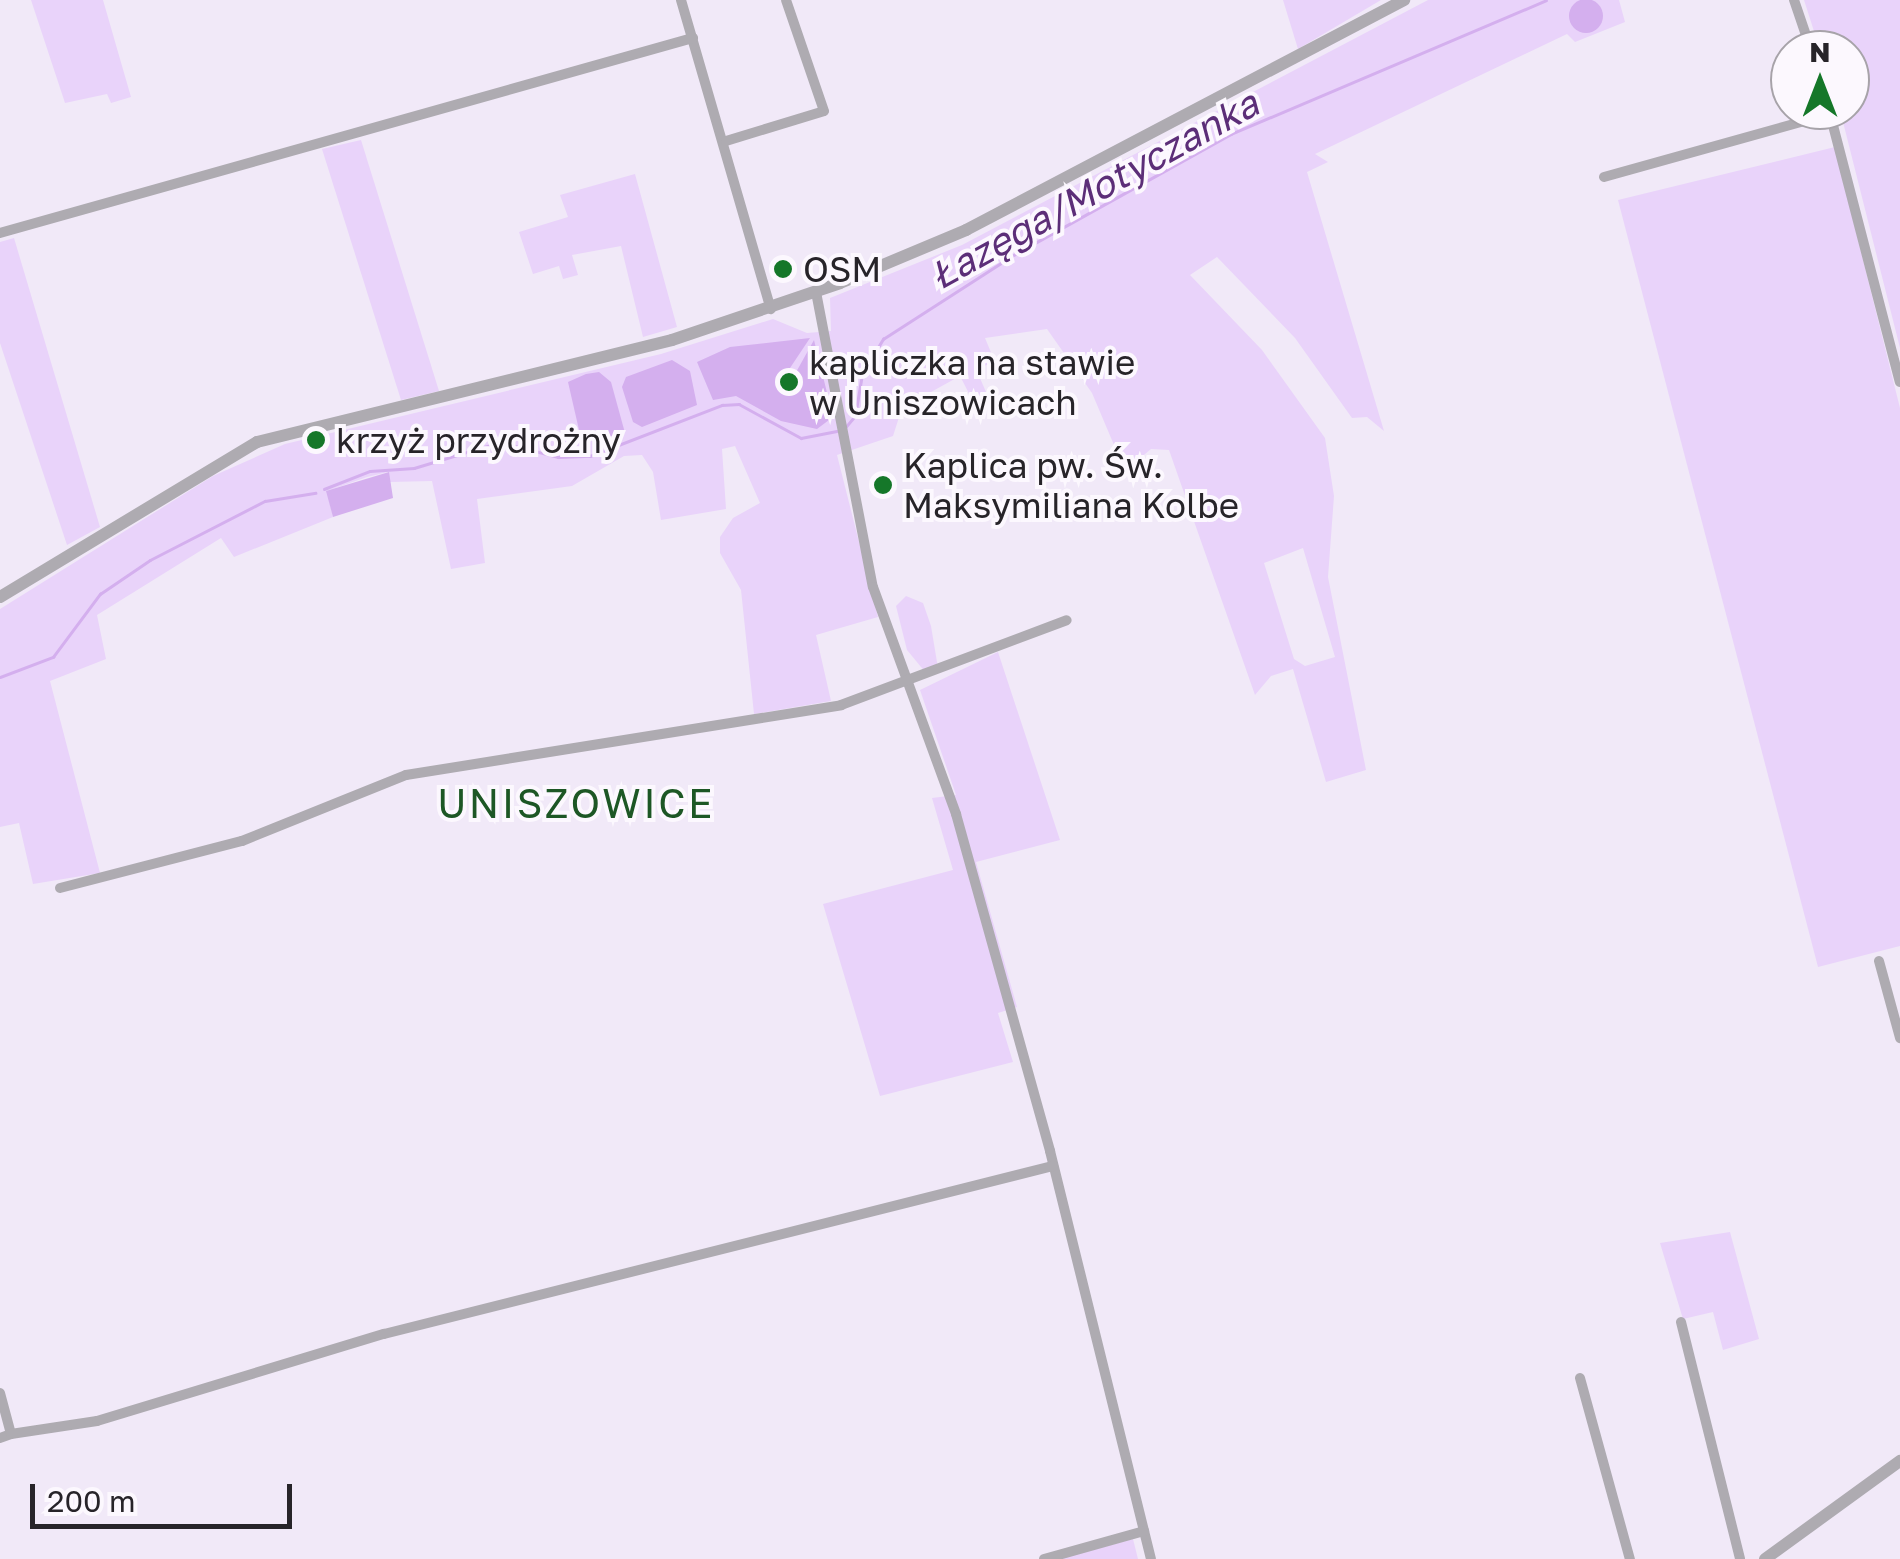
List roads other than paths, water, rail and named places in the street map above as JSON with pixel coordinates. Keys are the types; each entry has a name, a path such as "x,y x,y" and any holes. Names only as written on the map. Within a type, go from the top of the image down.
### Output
{"street":[{"path":"681,0 726,141 771,309"},
{"path":"726,141 824,112 786,0"},
{"path":"0,598 186,479 266,438 650,346 816,292 966,230 1404,0"},
{"path":"1794,0 1804,30"},
{"path":"0,234 693,38"},
{"path":"1604,177 1770,129"},
{"path":"1835,130 1900,382"},
{"path":"816,292 842,420 859,532 956,814 1053,1166 1150,1559"},
{"path":"60,888 242,841 406,775 841,705 1067,620"},
{"path":"1879,961 1900,1038"},
{"path":"0,1393 6,1436 97,1421 384,1334 1053,1166"},
{"path":"1681,1322 1740,1559"},
{"path":"1580,1378 1630,1559"},
{"path":"1765,1559 1900,1461"},
{"path":"1044,1559 1144,1531"}],"waterway":[{"name":"Łazęga/Motyczanka","path":"844,429 855,416 862,374 883,339 1010,257 1231,134 1546,0"},
{"name":"Łazęga/Motyczanka","path":"324,489 370,471 414,468 500,442 558,457 590,456 722,405 739,404 801,438 836,431"},
{"name":"Łazęga/Motyczanka","path":"0,677 53,657 100,594 150,560 265,501 315,493"}],"place":[{"name":"OSM","path":"783,269"},
{"name":"kapliczka na stawie w Uniszowicach","path":"789,382"},
{"name":"krzyż przydrożny","path":"316,440"},
{"name":"Kaplica pw. Św. Maksymiliana Kolbe","path":"883,485"}],"district":[{"name":"UNISZOWICE","path":"576,803"}]}
